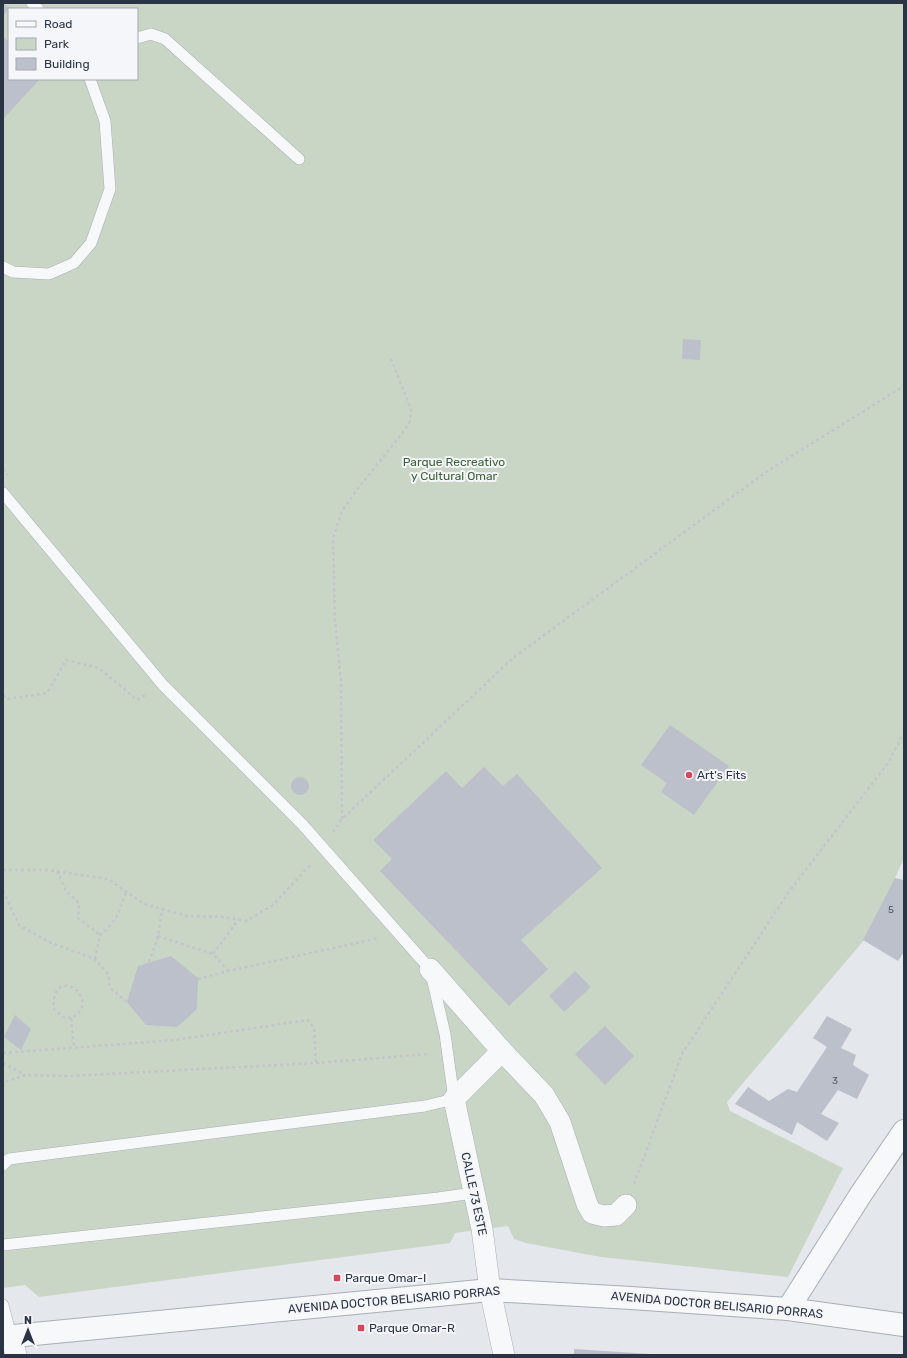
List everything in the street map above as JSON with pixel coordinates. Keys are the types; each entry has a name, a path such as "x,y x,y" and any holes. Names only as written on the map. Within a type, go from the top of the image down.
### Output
{"street":[{"path":"430,969 502,1051 544,1094 560,1122 587,1204 592,1213 604,1216 616,1215 626,1205"},
{"path":"454,1099 502,1051"},
{"name":"CALLE 73 ESTE","path":"454,1099 473,1193 482,1229 490,1290 504,1355"},
{"path":"788,1308 861,1194 904,1131"},
{"name":"AVENIDA DOCTOR BELISARIO PORRAS","path":"10,1343 490,1290 788,1308 904,1325"}],"lane":[{"path":"138,38 151,34 165,39 299,159"},
{"path":"3,268 13,272 49,274 74,263 91,243 110,189 106,121 90,80"},
{"path":"3,493 163,685 302,824 430,969 446,1034 454,1099 425,1106 9,1159 3,1165"},
{"path":"3,1245 473,1193"},
{"path":"3,1305 10,1343"}],"path":[{"path":"391,359 411,409 410,421 404,431 342,511 333,538 335,621 341,682 342,819 513,658 766,472 904,386"},
{"path":"3,695 7,699 47,693 66,660 99,668 137,700 163,685"},
{"path":"626,1205 682,1054 788,893 888,763 904,732"},
{"path":"3,870 48,870 108,879 144,904 187,916 239,919 246,921 273,905 312,863 318,866"},
{"path":"57,871 66,891 79,903 78,918 100,935"},
{"path":"3,891 19,925 49,942 95,959 108,974 110,988 127,1002"},
{"path":"95,959 100,935 110,928 118,915 126,892"},
{"path":"149,962 158,936 162,908"},
{"path":"213,954 239,919"},
{"path":"158,936 213,954 228,971"},
{"path":"198,979 387,936"},
{"path":"62,986 71,986 81,996 83,1004 82,1008 72,1018 63,1017 54,1009 54,995 62,986"},
{"path":"72,1018 74,1048"},
{"path":"3,1052 175,1040 308,1020 314,1028 316,1063"},
{"path":"3,1087 5,1082 25,1075 68,1076 316,1063 431,1054 431,1047"},
{"path":"3,1063 25,1075"}],"green space":[{"name":"Parque Recreativo y Cultural Omar","path":"3,3 904,3 904,858 895,878 892,907 727,1102 730,1111 843,1168 788,1277 601,1257 526,1243 514,1239 508,1226 455,1233 450,1243 39,1297 25,1285 3,1288"}],"building":[{"path":"3,3 10,8 8,8 3,16"},
{"path":"3,37 8,41 8,80 39,80 3,119"},
{"path":"683,339 701,340 700,360 682,359"},
{"name":"Art's Fits","path":"670,725 729,766 694,815 661,792 667,783 641,765"},
{"path":"484,767 503,786 517,774 602,868 521,940 548,969 509,1006 380,871 392,859 373,840 446,771 462,788"},
{"path":"296,777 304,777 309,782 307,793 304,795 296,795 291,790 291,782"},
{"path":"895,878 904,880 904,952 898,961 863,940"},
{"path":"171,956 198,978 197,1009 177,1027 146,1025 127,1002 138,966"},
{"path":"575,971 591,987 564,1012 549,996"},
{"path":"15,1015 31,1029 21,1050 4,1037"},
{"path":"827,1016 852,1029 841,1048 856,1055 853,1065 869,1075 857,1099 838,1090 821,1114 839,1123 827,1141 797,1122 792,1135 735,1104 748,1087 769,1101 788,1089 797,1092 827,1047 813,1038"},
{"path":"605,1026 634,1056 605,1085 575,1054"},
{"path":"574,1349 650,1354 650,1355 574,1355"}],"place":[{"name":"Art's Fits","path":"689,775"},
{"name":"Parque Omar-I","path":"337,1278"},
{"name":"Parque Omar-R","path":"361,1328"}]}
